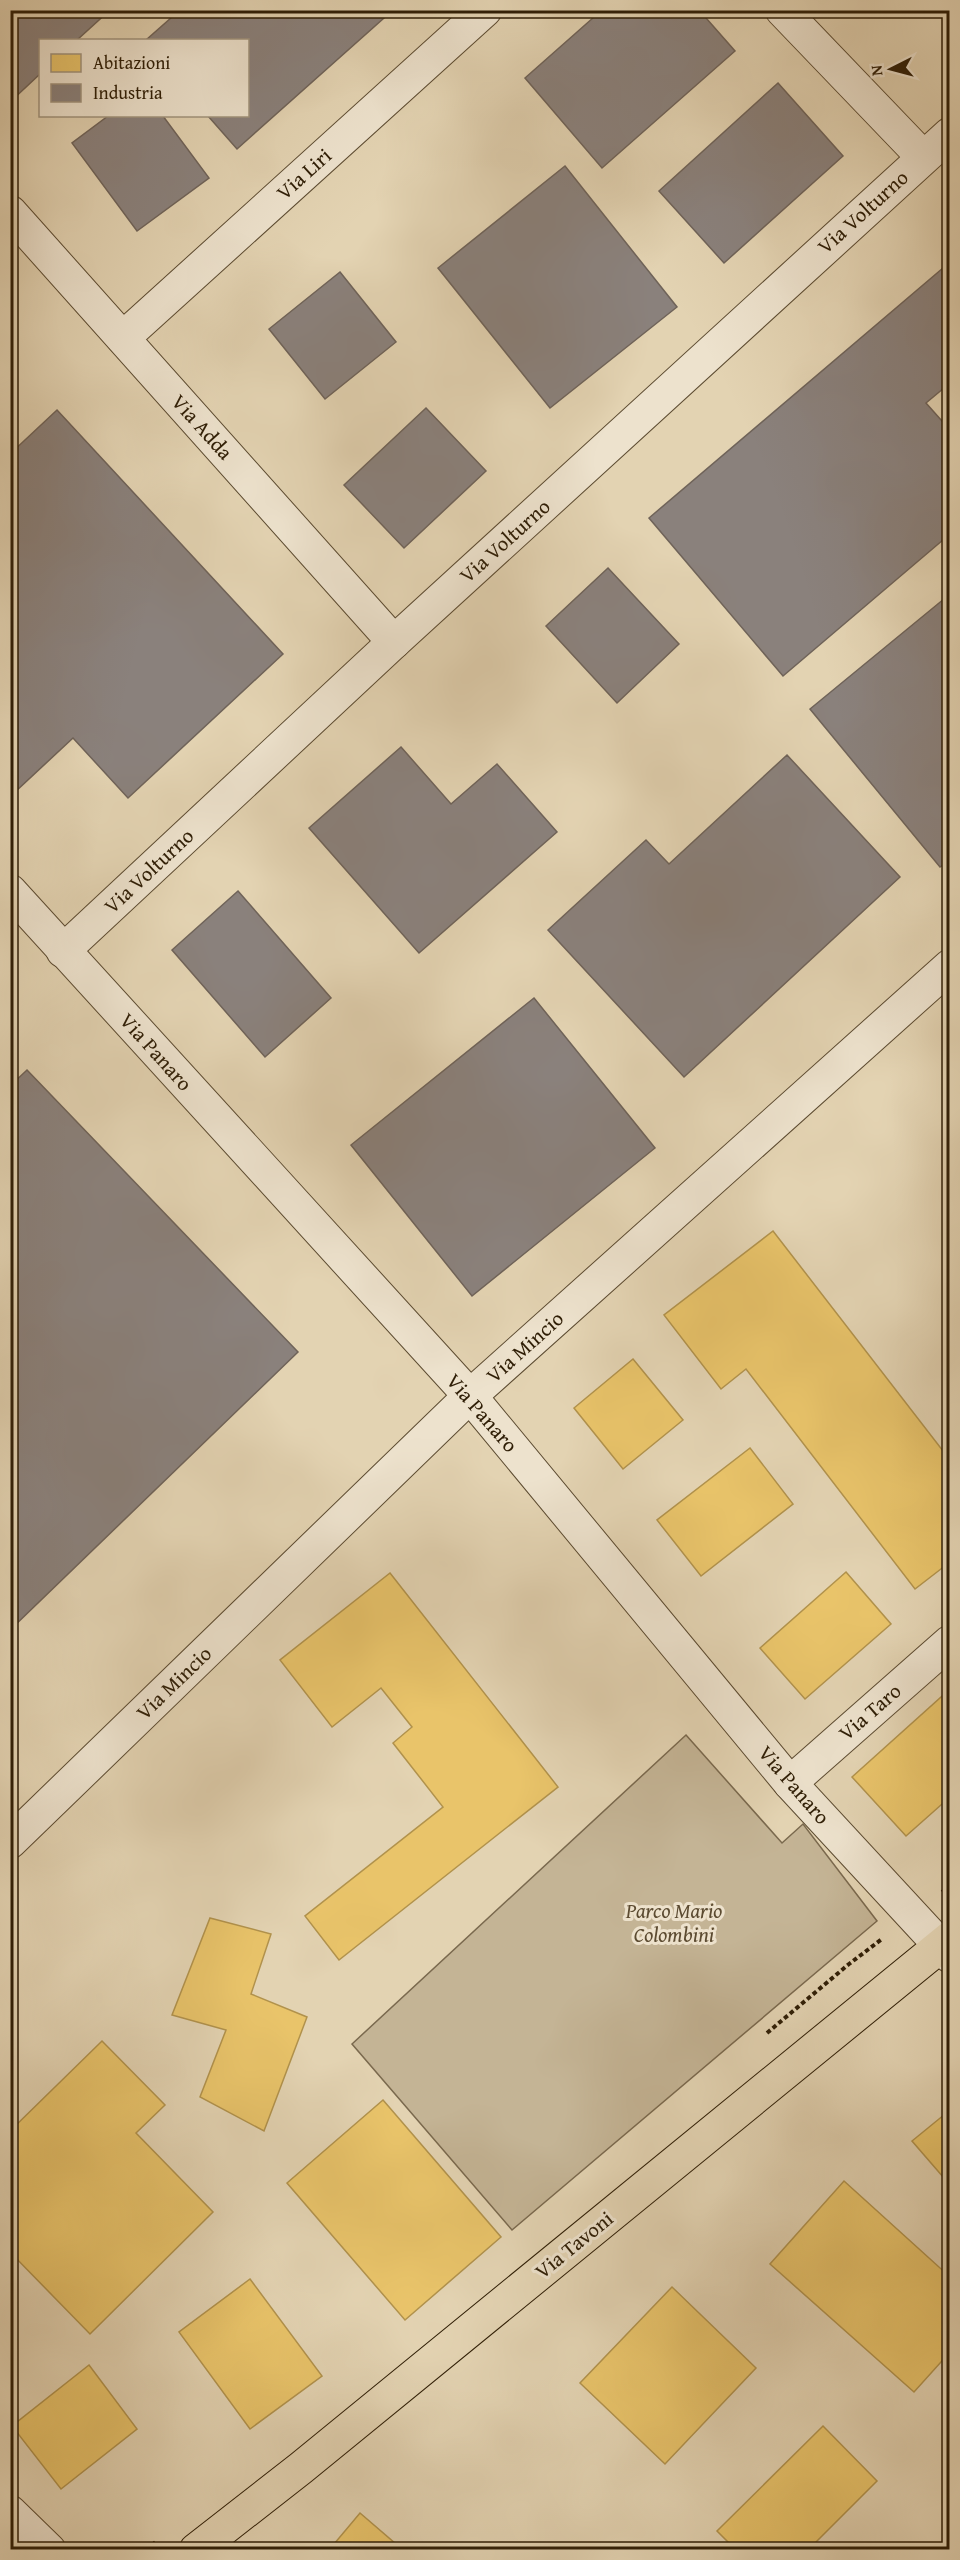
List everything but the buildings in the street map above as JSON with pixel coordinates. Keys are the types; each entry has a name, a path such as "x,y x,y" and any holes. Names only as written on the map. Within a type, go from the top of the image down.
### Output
{"main road":[{"name":"Via Tavoni","path":"196,2550 310,2461 946,1947"}],"street":[{"name":"Via Liri","path":"123,338 485,10"},
{"path":"782,10 924,157"},
{"name":"Via Volturno","path":"63,951 394,642 950,134"},
{"name":"Via Adda","path":"10,212 394,642"},
{"name":"Via Panaro","path":"10,891 470,1396 790,1783 946,1947"},
{"name":"Via Mincio","path":"10,1842 470,1396 950,966"},
{"name":"Via Taro","path":"790,1783 950,1642"},
{"path":"11,2513 49,2550"}],"green space":[{"name":"Parco Mario Colombini","path":"686,1735 782,1843 803,1824 877,1921 512,2230 352,2044"}]}
